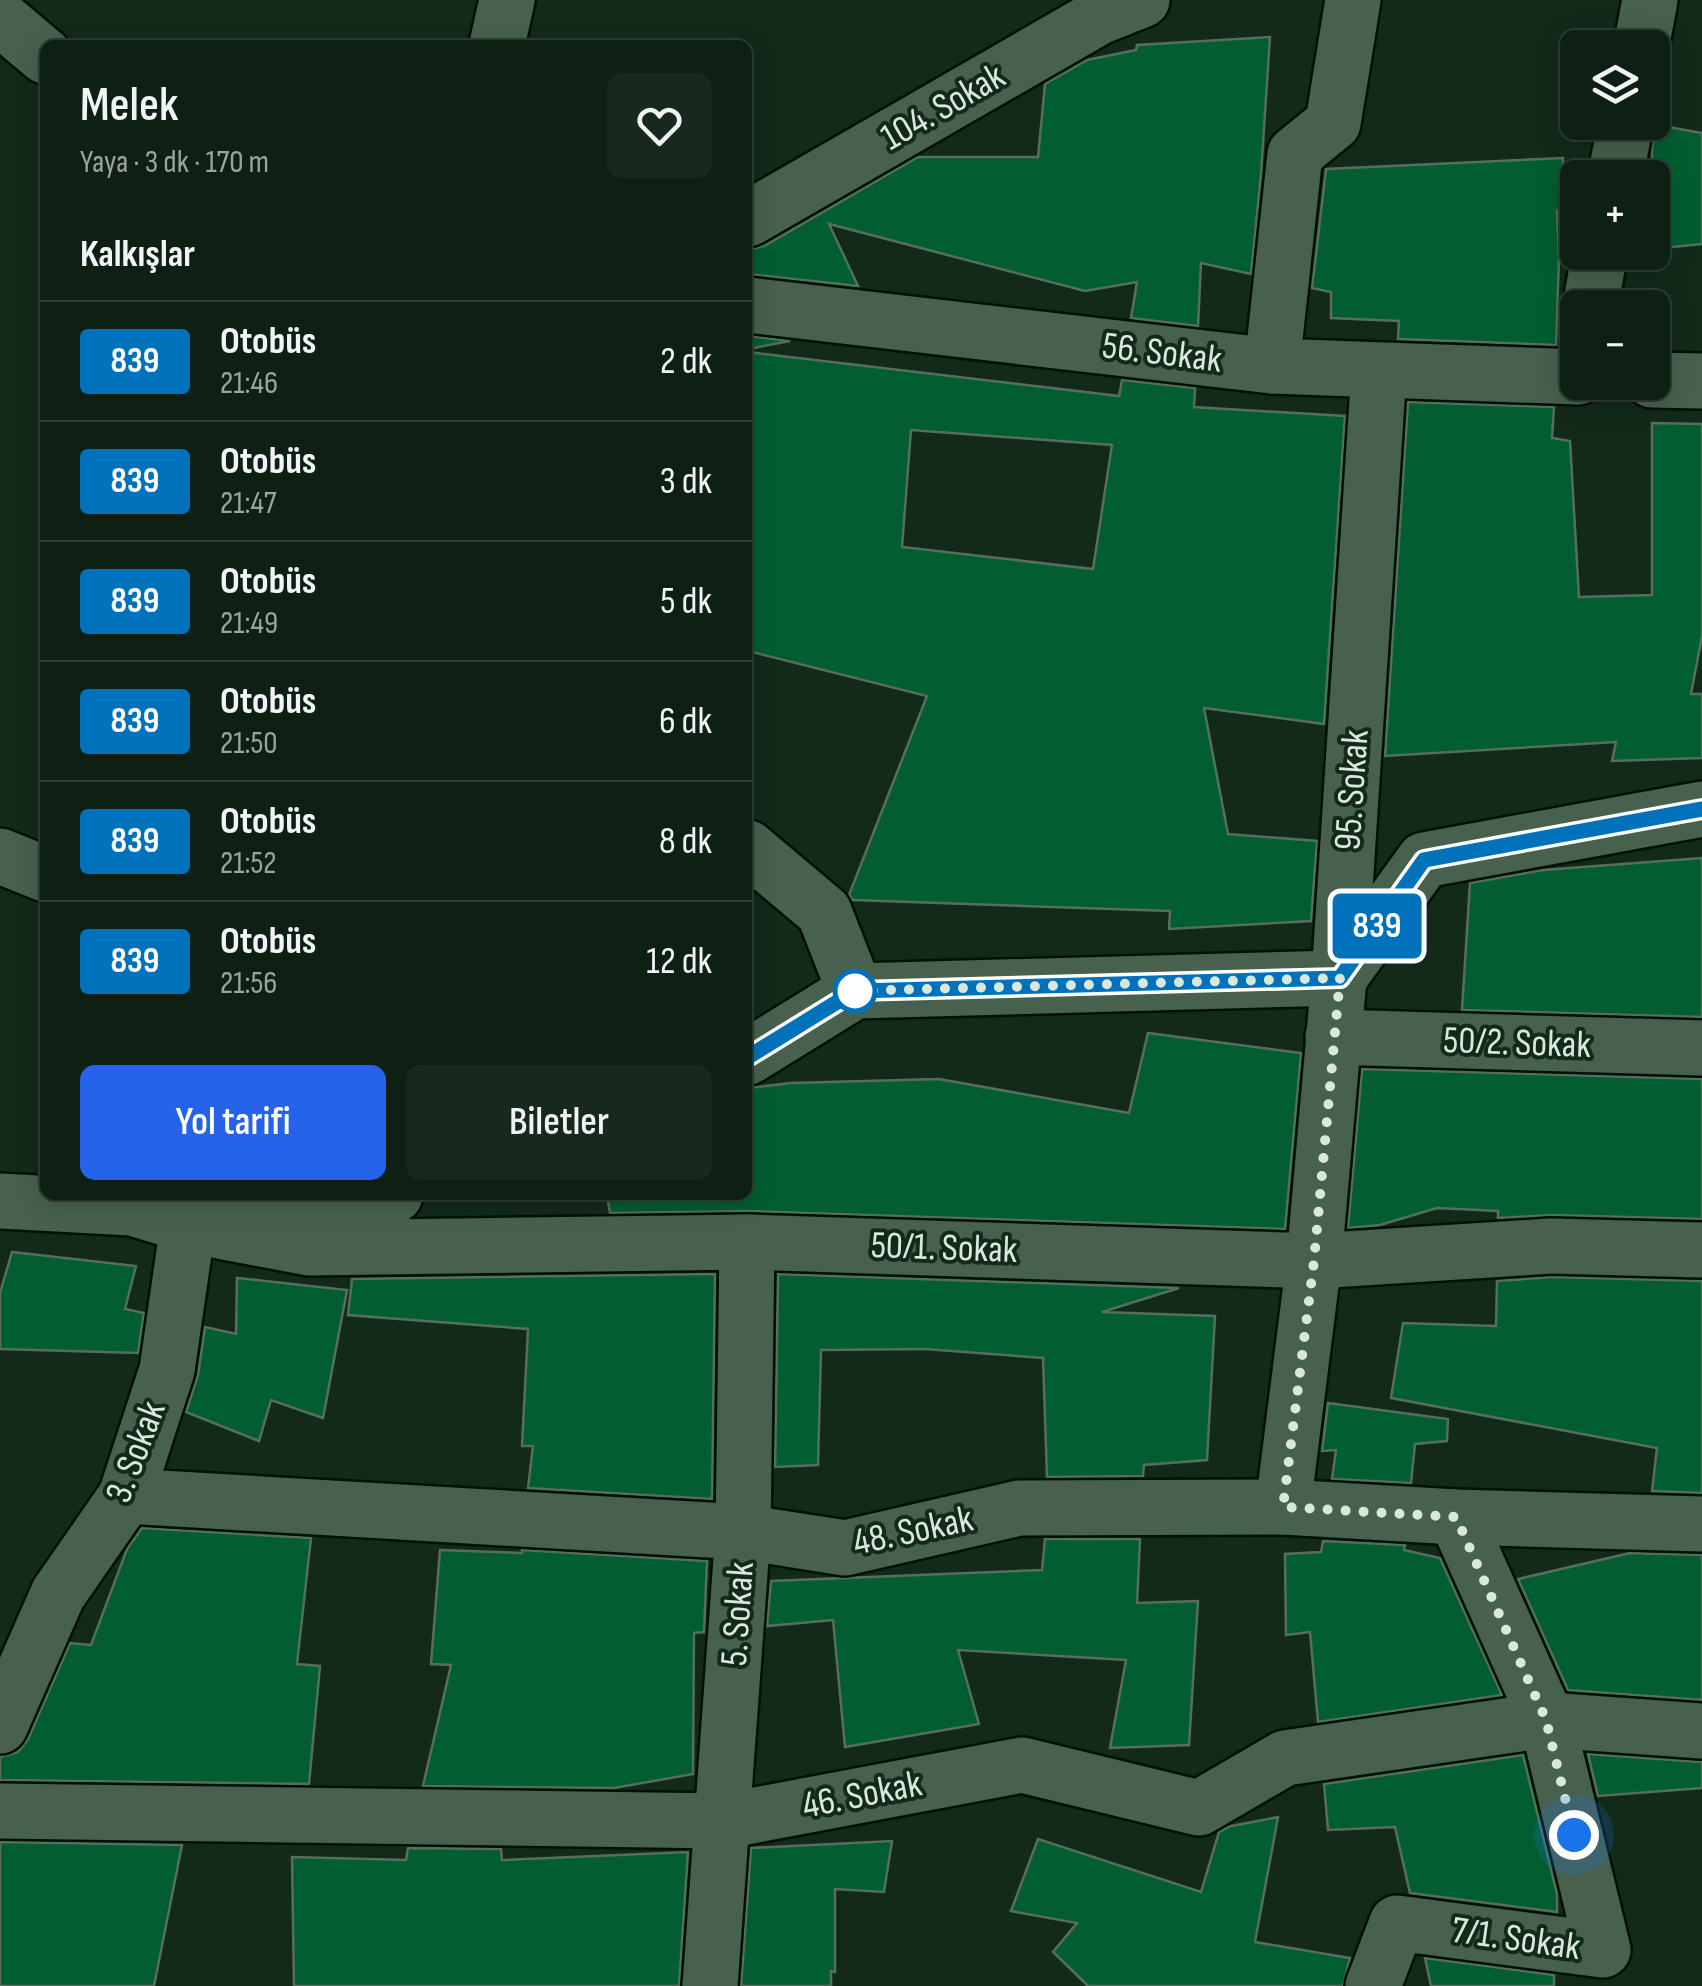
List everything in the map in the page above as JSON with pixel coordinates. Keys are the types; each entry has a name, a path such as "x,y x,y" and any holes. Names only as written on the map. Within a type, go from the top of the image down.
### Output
{"street":[{"path":"498,40 507,0"},
{"name":"104. Sokak","path":"752,217 1099,17 1142,0"},
{"path":"1272,366 1295,154 1333,122 1353,0"},
{"path":"1644,30 1650,0"},
{"path":"0,18 40,52"},
{"name":"56. Sokak","path":"752,305 1272,366 1560,374"},
{"name":"95. Sokak","path":"1283,1507 1314,1261 1340,978 1379,370"},
{"path":"1670,381 1702,382"},
{"path":"752,1055 855,991 1340,978 1424,860 1702,809"},
{"path":"752,851 824,912 855,991"},
{"path":"0,856 40,872"},
{"name":"50/2. Sokak","path":"1332,1037 1702,1048"},
{"path":"0,1200 132,1202 188,1225 360,1200"},
{"name":"50/1. Sokak","path":"188,1225 310,1248 746,1242 1314,1261 1551,1246 1702,1250"},
{"name":"3. Sokak","path":"0,1726 58,1594 126,1496 167,1370 188,1225"},
{"name":"5. Sokak","path":"710,1986 743,1532 746,1242"},
{"name":"48. Sokak","path":"126,1496 743,1532 845,1548 1018,1508 1283,1507 1702,1524"},
{"name":"7/1. Sokak","path":"1373,1986 1397,1923 1603,1950 1546,1720 1456,1517"},
{"name":"46. Sokak","path":"0,1811 724,1821 1022,1766 1199,1808 1285,1758 1546,1720 1702,1731"}],"building":[{"path":"1270,37 1251,274 1201,263 1198,326 1131,318 1137,282 1085,291 829,224 858,286 752,274 752,249 764,246 918,157 1038,157 1045,84 1087,60 1136,50 1137,45"},
{"path":"1670,127 1702,133 1702,244 1670,247 1670,160 1652,160 1654,140 1670,140"},
{"path":"1563,158 1557,211 1556,345 1398,339 1399,321 1331,318 1331,292 1312,288 1326,169"},
{"path":"752,336 790,341 752,348"},
{"path":"752,352 1119,396 1122,380 1195,388 1194,407 1345,416 1324,724 1204,708 1228,834 1317,841 1311,921 1169,929 1170,911 853,900 849,895 927,696 752,652","holes":["911,430 1112,445 1093,569 902,547"]},
{"path":"1408,402 1554,407 1552,438 1570,441 1579,597 1652,595 1652,423 1702,424 1702,636 1691,694 1702,694 1702,758 1612,761 1616,742 1385,756"},
{"path":"1702,858 1702,1017 1462,1010 1470,883 1543,870"},
{"path":"1148,1033 1301,1053 1285,1229 747,1211 610,1213 608,1200 752,1200 752,1088 939,1079 1129,1113"},
{"path":"1362,1069 1702,1079 1702,1219 1552,1215 1498,1218 1498,1211 1437,1208 1380,1225 1348,1228"},
{"path":"12,1252 136,1266 125,1309 144,1313 138,1353 0,1349 0,1293"},
{"path":"715,1274 712,1499 528,1488 533,1446 522,1446 528,1329 348,1315 352,1279"},
{"path":"778,1274 1179,1288 1102,1312 1215,1316 1207,1460 1144,1465 1143,1476 1047,1477 1043,1358 925,1349 821,1350 818,1465 775,1467"},
{"path":"1552,1277 1702,1281 1702,1493 1652,1491 1657,1448 1391,1398 1403,1323 1496,1326 1497,1281"},
{"path":"237,1278 347,1290 323,1418 271,1400 259,1441 186,1412 198,1375 205,1327 236,1334"},
{"path":"1328,1403 1448,1419 1447,1441 1415,1444 1411,1483 1332,1479 1336,1450 1322,1451"},
{"path":"142,1528 311,1538 297,1664 320,1666 309,1784 0,1780 0,1757 18,1752 28,1739 70,1643 91,1645 127,1549"},
{"path":"1045,1539 1140,1539 1137,1603 1198,1601 1189,1745 1110,1748 1126,1660 958,1650 979,1724 845,1747 833,1620 767,1626 771,1581 1042,1570"},
{"path":"1323,1541 1405,1545 1404,1550 1440,1558 1502,1695 1318,1722 1310,1632 1286,1635 1285,1554 1321,1552"},
{"path":"440,1550 522,1550 707,1561 704,1632 694,1633 693,1774 614,1788 423,1786 451,1665 431,1664"},
{"path":"1630,1553 1702,1555 1702,1700 1568,1690 1518,1579"},
{"path":"1588,1754 1702,1762 1702,1788 1598,1796"},
{"path":"1523,1755 1557,1894 1557,1912 1410,1893 1395,1827 1328,1830 1324,1784"},
{"path":"1278,1817 1255,1942 1350,1958 1343,1986 1088,1986 1053,1952 1077,1923 1011,1911 1038,1839 1201,1892 1219,1832"},
{"path":"892,1841 884,1892 835,1889 835,1972 831,1971 831,1986 741,1986 751,1848"},
{"path":"0,1842 182,1845 154,1986 0,1986"},
{"path":"408,1848 501,1849 502,1860 688,1852 679,1986 294,1986 292,1857 406,1860"},
{"path":"1425,1958 1554,1975 1554,1986 1431,1986"}],"bus line":[{"name":"839","path":"752,1056 855,991 1340,978 1424,860 1702,809"}],"route":[{"path":"855,991 1340,978 1314,1261 1283,1507 1456,1517 1546,1720 1574,1835"}]}
